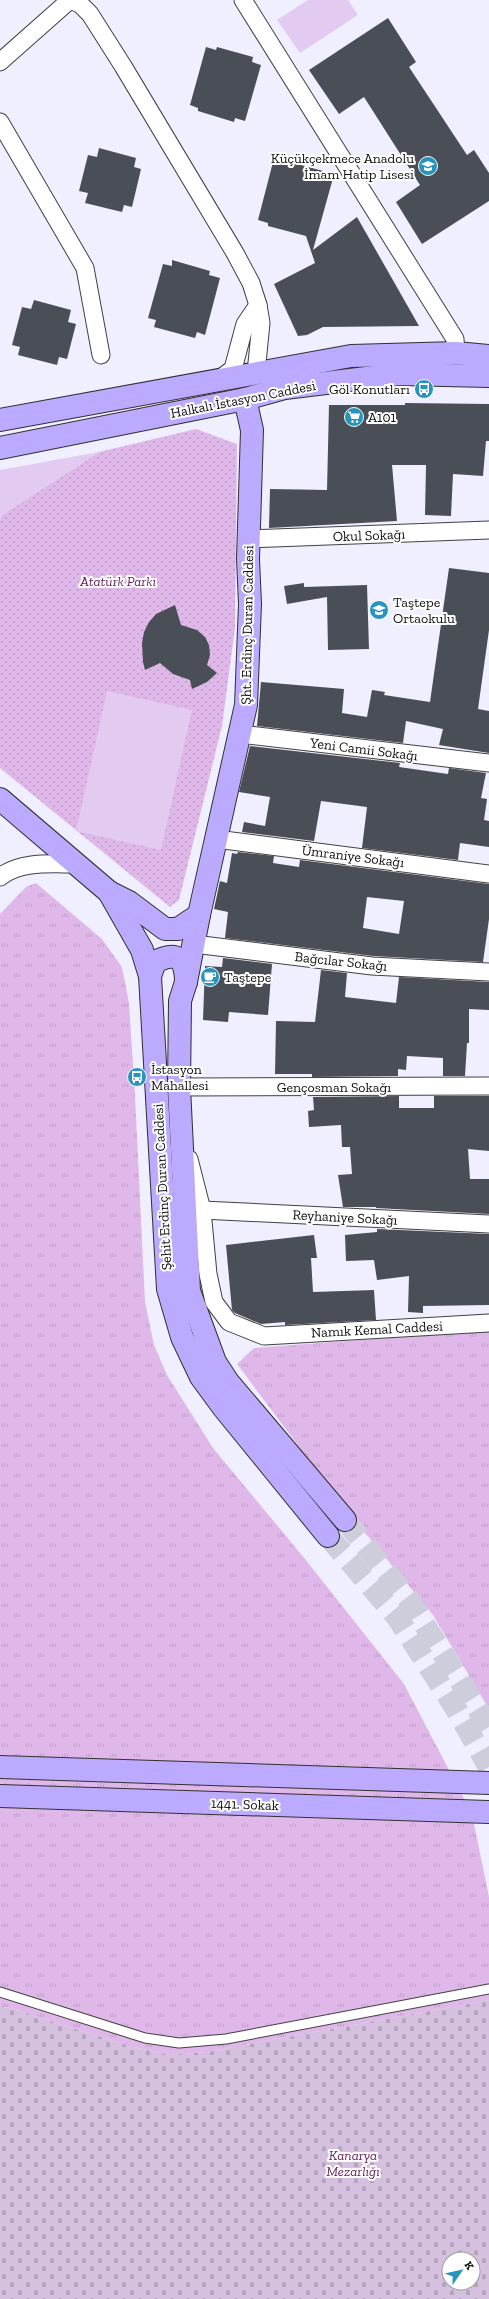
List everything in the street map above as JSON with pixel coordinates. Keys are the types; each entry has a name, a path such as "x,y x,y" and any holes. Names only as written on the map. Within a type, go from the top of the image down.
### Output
{"main road":[{"name":"Halkalı İstasyon Caddesi","path":"0,428 10,418 351,356 456,353 489,356"},
{"name":"Halkalı İstasyon Caddesi","path":"0,448 244,399 285,388 399,374 489,376"},
{"path":"213,382 244,399"},
{"name":"Şht. Erdinç Duran Caddesi","path":"194,944 199,915 246,706 250,604 249,539 252,430 244,399"},
{"name":"Şehit Erdinç Duran Caddesi","path":"0,799 74,864 109,892 142,950 150,976 168,1289 182,1337 201,1377 223,1407 328,1536"},
{"path":"109,892 129,902 165,929 178,929 199,915"},
{"name":"Şehit Erdinç Duran Caddesi","path":"194,944 186,982 180,1001 180,1126 189,1291 212,1355 228,1382 345,1520"},
{"path":"150,976 155,962 167,956 179,958 184,964 186,982"},
{"name":"1441. Sokak","path":"0,1767 489,1783"},
{"name":"1441. Sokak","path":"0,1796 489,1812"}],"street":[{"path":"0,62 70,0 80,4 90,14 123,66 235,253 251,283 258,306 261,323 256,373"},
{"path":"243,0 455,339 456,353"},
{"path":"0,122 85,268 101,355"},
{"path":"213,382 233,369 245,324 258,306"},
{"name":"Okul Sokağı","path":"249,539 489,530"},
{"name":"Yeni Camii Sokağı","path":"240,734 489,763"},
{"name":"Ümraniye Sokağı","path":"216,839 489,874"},
{"path":"0,878 15,869 32,865 74,864"},
{"name":"Bağcılar Sokağı","path":"194,944 372,966 489,972"},
{"name":"Gençosman Sokağı","path":"179,1087 489,1086"},
{"path":"180,1126 202,1210"},
{"name":"Reyhaniye Sokağı","path":"202,1210 489,1224"},
{"name":"Namık Kemal Caddesi","path":"202,1210 208,1274 214,1302 229,1322 264,1336 489,1323"}],"lane":[{"path":"0,1992 145,2038 179,2043 226,2039 489,1989"}],"green space":[{"name":"Atatürk Parkı","path":"196,429 237,444 235,628 222,726 179,900 170,907 0,768 0,521 2,515 99,452"},
{"path":"36,883 102,939 122,967 129,1003 145,1302 154,1345 167,1375 213,1448 305,1559 404,1684 472,1814 489,1897 489,2000 207,2052 170,2055 129,2046 0,2005 0,914 26,887"},
{"path":"489,1330 489,1709 433,1615 351,1516 237,1364 254,1348"},
{"name":"Kanarya Mezarlığı","path":"489,2000 489,2299 0,2299 0,2005 129,2046 170,2055 207,2052"}],"shaded area":[{"path":"308,0 348,0 358,15 300,53 277,20"},
{"path":"99,452 2,515 0,521 0,470"},
{"path":"107,691 192,710 161,850 76,831"}],"building":[{"path":"388,18 416,62 409,67 467,155 474,150 489,173 489,201 422,244 396,202 420,185 364,97 339,114 309,70"},
{"path":"206,47 216,50 217,47 253,57 252,62 261,65 245,121 235,118 234,122 198,111 198,108 190,105"},
{"path":"99,148 136,158 134,167 141,169 132,207 124,205 122,212 85,203 88,193 79,191 88,155 97,157"},
{"path":"286,161 323,171 322,175 333,178 313,250 357,217 419,326 323,327 307,335 298,336 274,284 315,263 306,236 268,226 268,223 258,220 273,162 285,165"},
{"path":"172,260 210,271 209,275 220,278 205,335 197,332 195,338 154,327 156,320 148,318 163,264 172,266"},
{"path":"34,300 71,310 68,322 76,324 67,359 59,357 57,365 18,355 20,347 12,345 22,307 31,309"},
{"path":"405,403 489,404 489,441 486,441 483,476 453,474 451,516 425,515 426,465 392,465 397,521 269,528 270,489 327,490 329,405 405,405"},
{"path":"449,568 489,573 489,630 478,709 489,711 489,753 439,745 443,729 406,721 403,743 257,726 261,682 344,689 342,713 367,717 372,690 385,692 384,695 430,702"},
{"path":"304,583 304,587 367,585 369,649 328,650 327,597 287,604 284,586"},
{"path":"175,605 181,625 197,630 205,637 209,645 210,655 207,665 217,673 207,682 192,689 190,680 173,674 160,663 145,670 143,662 142,643 144,632 149,622 156,614"},
{"path":"250,746 400,763 399,767 448,774 449,768 486,773 481,798 487,799 484,820 489,821 489,847 460,843 458,860 362,848 367,807 321,801 314,841 242,832 244,822 265,826 270,797 239,792"},
{"path":"238,852 274,856 273,863 299,867 300,860 489,884 489,919 483,962 373,956 225,938 228,912 214,909 220,881 227,883 232,853 237,854","holes":["367,897 404,901 399,934 363,928"]},
{"path":"223,958 272,964 268,1015 229,1012 228,1022 203,1020 205,966 222,967"},
{"path":"321,970 347,973 345,997 396,1003 399,977 489,982 489,1010 469,1009 469,1043 467,1043 465,1076 443,1076 443,1058 407,1056 406,1070 398,1069 398,1076 312,1077 312,1074 275,1074 276,1021 315,1022"},
{"path":"399,1096 399,1108 434,1108 434,1096 489,1096 489,1151 468,1149 470,1179 489,1179 489,1214 376,1207 343,1207 338,1175 352,1174 350,1147 342,1147 341,1125 309,1127 308,1111 314,1110 313,1097"},
{"path":"377,1229 489,1234 489,1305 423,1306 423,1313 408,1312 409,1276 377,1280 374,1260 346,1261 345,1235 377,1232"},
{"path":"314,1235 317,1258 311,1258 313,1292 374,1290 376,1320 285,1325 285,1322 261,1324 235,1313 232,1310 226,1245"}],"tunnel":[{"path":"345,1520 409,1600 489,1727"},
{"path":"328,1536 397,1617 456,1709 489,1767"}],"place":[{"name":"Küçükçekmece Anadolu İmam Hatip Lisesi","path":"428,166"},
{"name":"Göl Konutları","path":"424,389"},
{"name":"A101","path":"354,417"},
{"name":"Taştepe Ortaokulu","path":"379,610"},
{"name":"Taştepe","path":"210,977"},
{"name":"İstasyon Mahallesi","path":"137,1077"}]}
